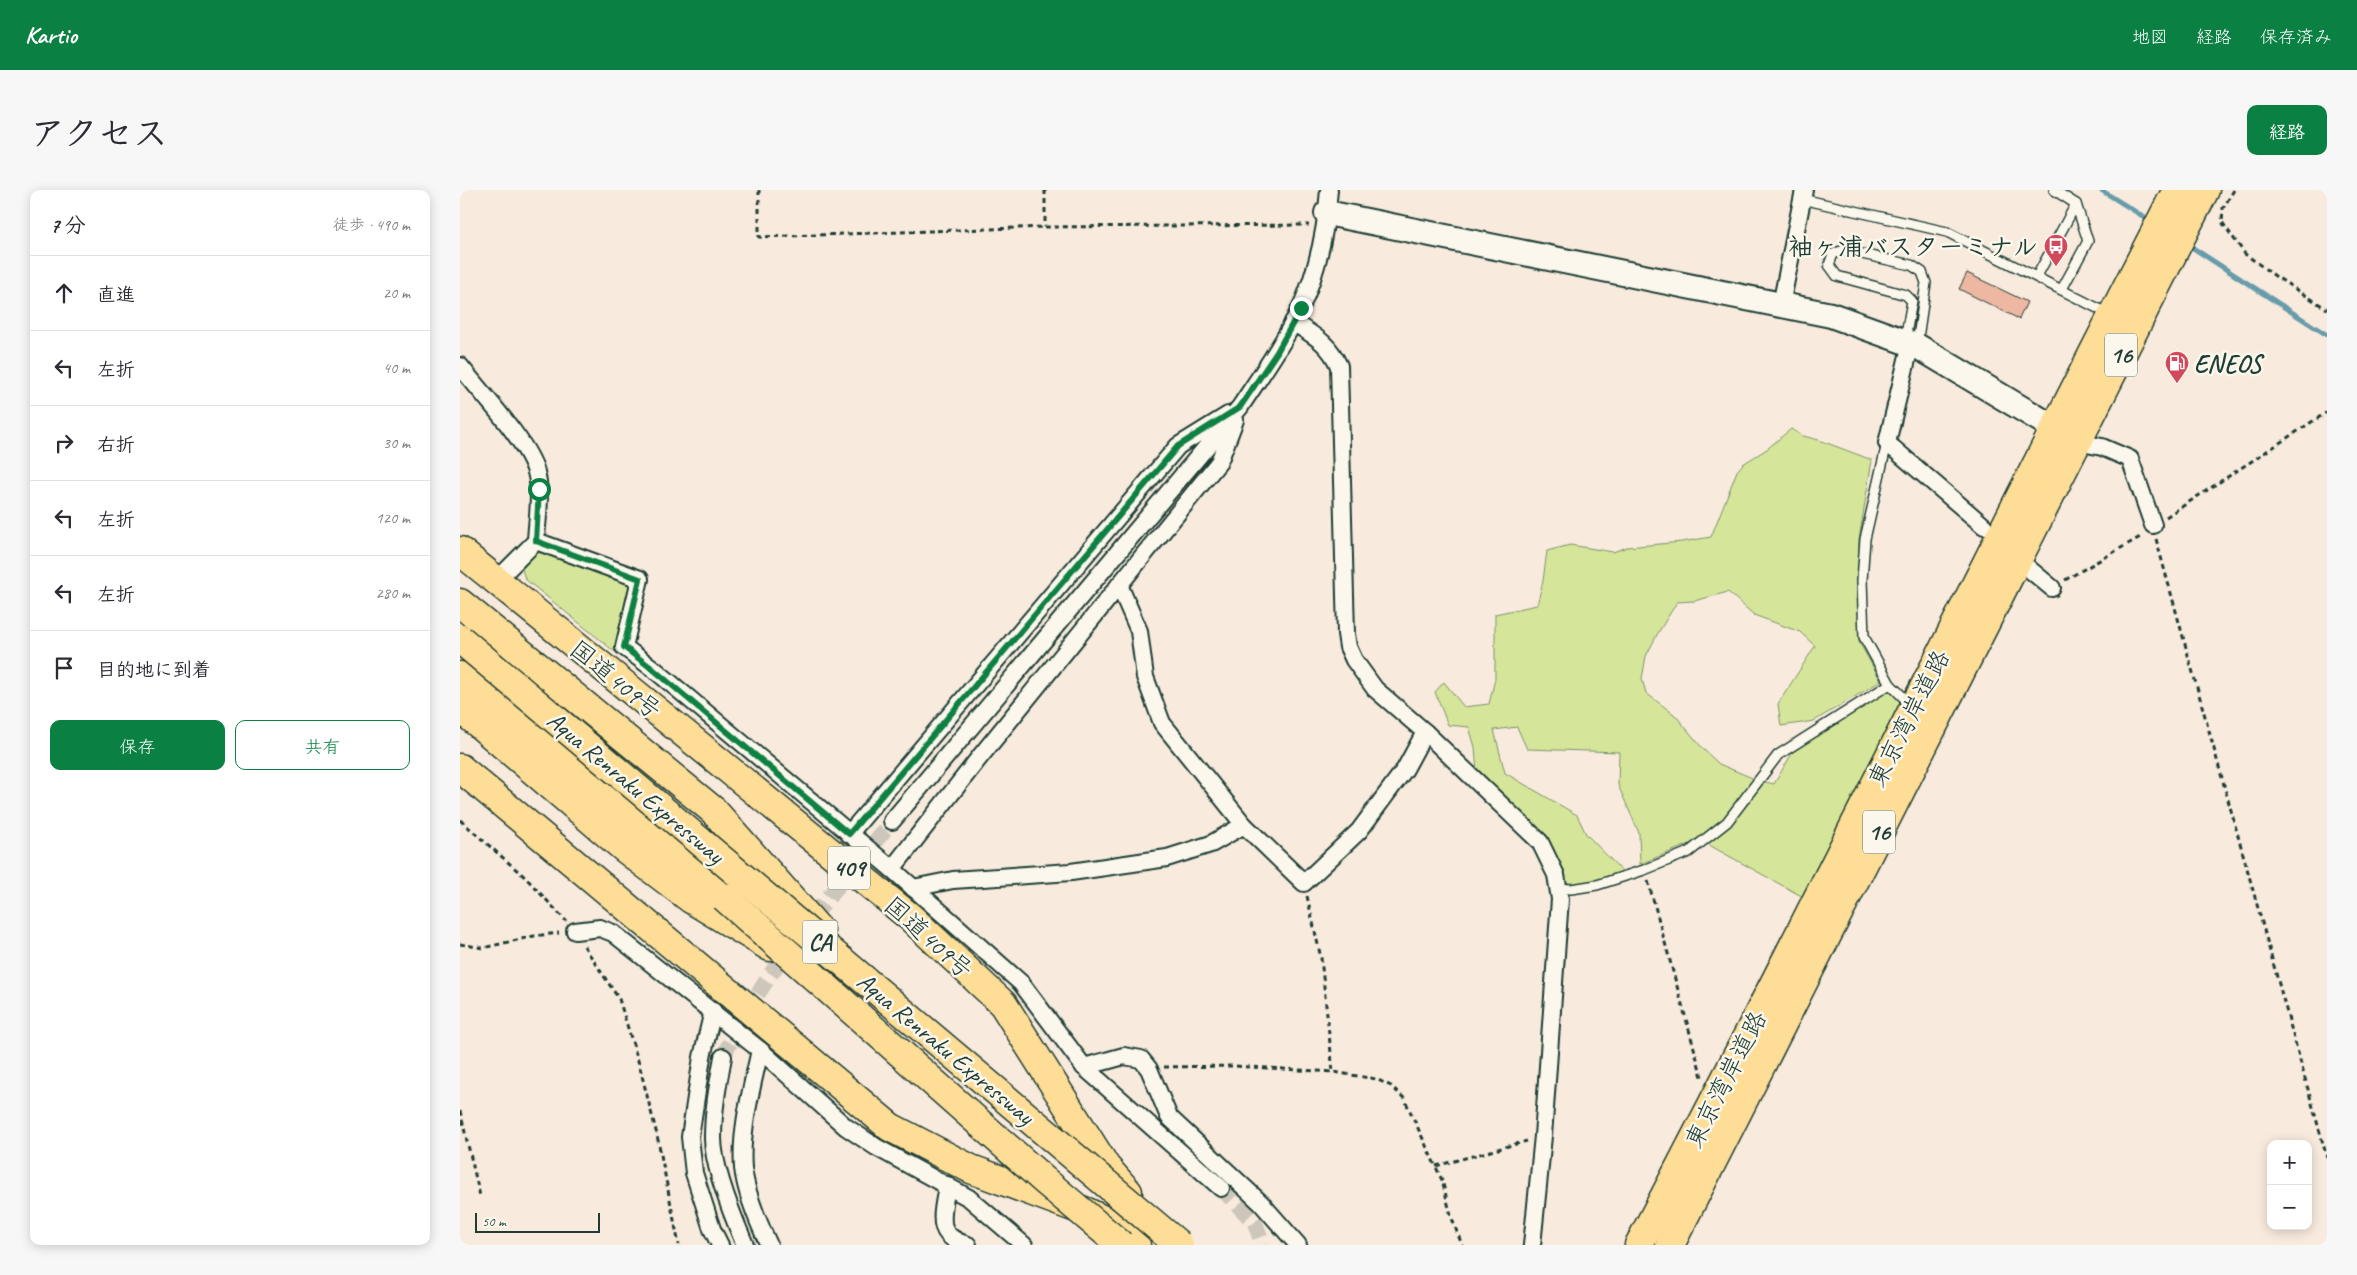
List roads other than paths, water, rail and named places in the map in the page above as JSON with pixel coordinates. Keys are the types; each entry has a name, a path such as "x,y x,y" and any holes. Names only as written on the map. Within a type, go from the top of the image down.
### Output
{"highway":[{"name":"東京湾岸道路","path":"1639,1245 1712,1106 2053,428 2177,190"},
{"name":"東京湾岸道路","path":"1670,1245 2205,190"},
{"name":"国道409号","path":"460,551 910,917 1004,1004 1106,1166 1175,1245"},
{"path":"460,603 714,811 820,932 1076,1164 1175,1245"},
{"name":"Aqua Renraku Expressway","path":"460,639 1179,1245"},
{"name":"Aqua Renraku Expressway","path":"460,676 724,897 1037,1175 1118,1235"},
{"path":"460,708 624,848 691,899 841,991 1118,1235"},
{"path":"460,768 793,1044 890,1127 970,1169 1087,1212 1118,1235 1136,1245"}],"street":[{"path":"892,821 1240,407 1277,352 1301,308 1316,262 1326,219 1329,190"},
{"path":"1781,305 1803,194"},
{"path":"1326,219 1831,315 1911,343 2077,442 2102,447 2130,459 2153,525"},
{"path":"1293,322 1332,350 1338,366 1348,647 1354,660 1376,690 1425,732 1540,842 1556,875 1560,899 1543,1136 1532,1245"},
{"path":"1911,343 1887,443 1984,526"},
{"path":"460,366 526,449 536,472 539,489 536,541 496,581"},
{"path":"892,869 1219,462 1240,407"},
{"path":"849,834 1178,446 1240,407"},
{"path":"536,541 640,579 624,647 892,869 1021,983 1084,1067 1221,1188"},
{"path":"2028,568 2052,588"},
{"path":"1120,585 1139,631 1146,677 1162,723 1244,825 1304,883 1359,831 1404,769 1425,732"},
{"path":"912,888 953,880 1071,872 1167,858 1211,844 1244,825"},
{"path":"575,931 600,928 614,933 760,1050 828,1114 876,1147 969,1198 1024,1245"},
{"path":"713,1011 702,1057 690,1136 694,1173 712,1228 720,1245"},
{"path":"760,1050 749,1100 743,1166 751,1198 769,1245"},
{"path":"1084,1067 1124,1056 1141,1059 1149,1069 1169,1117 1261,1204 1298,1245"},
{"path":"723,1057 716,1096 713,1140 723,1186 745,1245"},
{"path":"947,1185 942,1219 946,1233 954,1242 968,1245"}],"lane":[{"path":"2054,190 2076,204 2088,241 2062,289"},
{"path":"1803,194 1947,232 2112,315"},
{"path":"2037,276 2076,204"},
{"path":"1844,250 1911,266 1922,272 1925,290 1911,343 1912,302 1906,295 1836,276 1829,265 1833,254 1844,250"},
{"path":"1887,443 1865,539 1862,580 1864,637 1890,684 1905,699 1915,704"},
{"path":"1558,888 1571,889 1597,885 1644,870 1689,852 1727,822 1778,755 1890,684"}],"waterway":[{"path":"2101,190 2152,222"},
{"path":"2187,244 2327,335"}],"tunnel":[{"path":"723,1057 758,993 778,963 892,821"},
{"path":"1221,1188 1255,1223 1263,1245"}],"place":[{"name":"袖ヶ浦バスターミナル","path":"2056,267"},
{"name":"ENEOS","path":"2177,384"}]}
